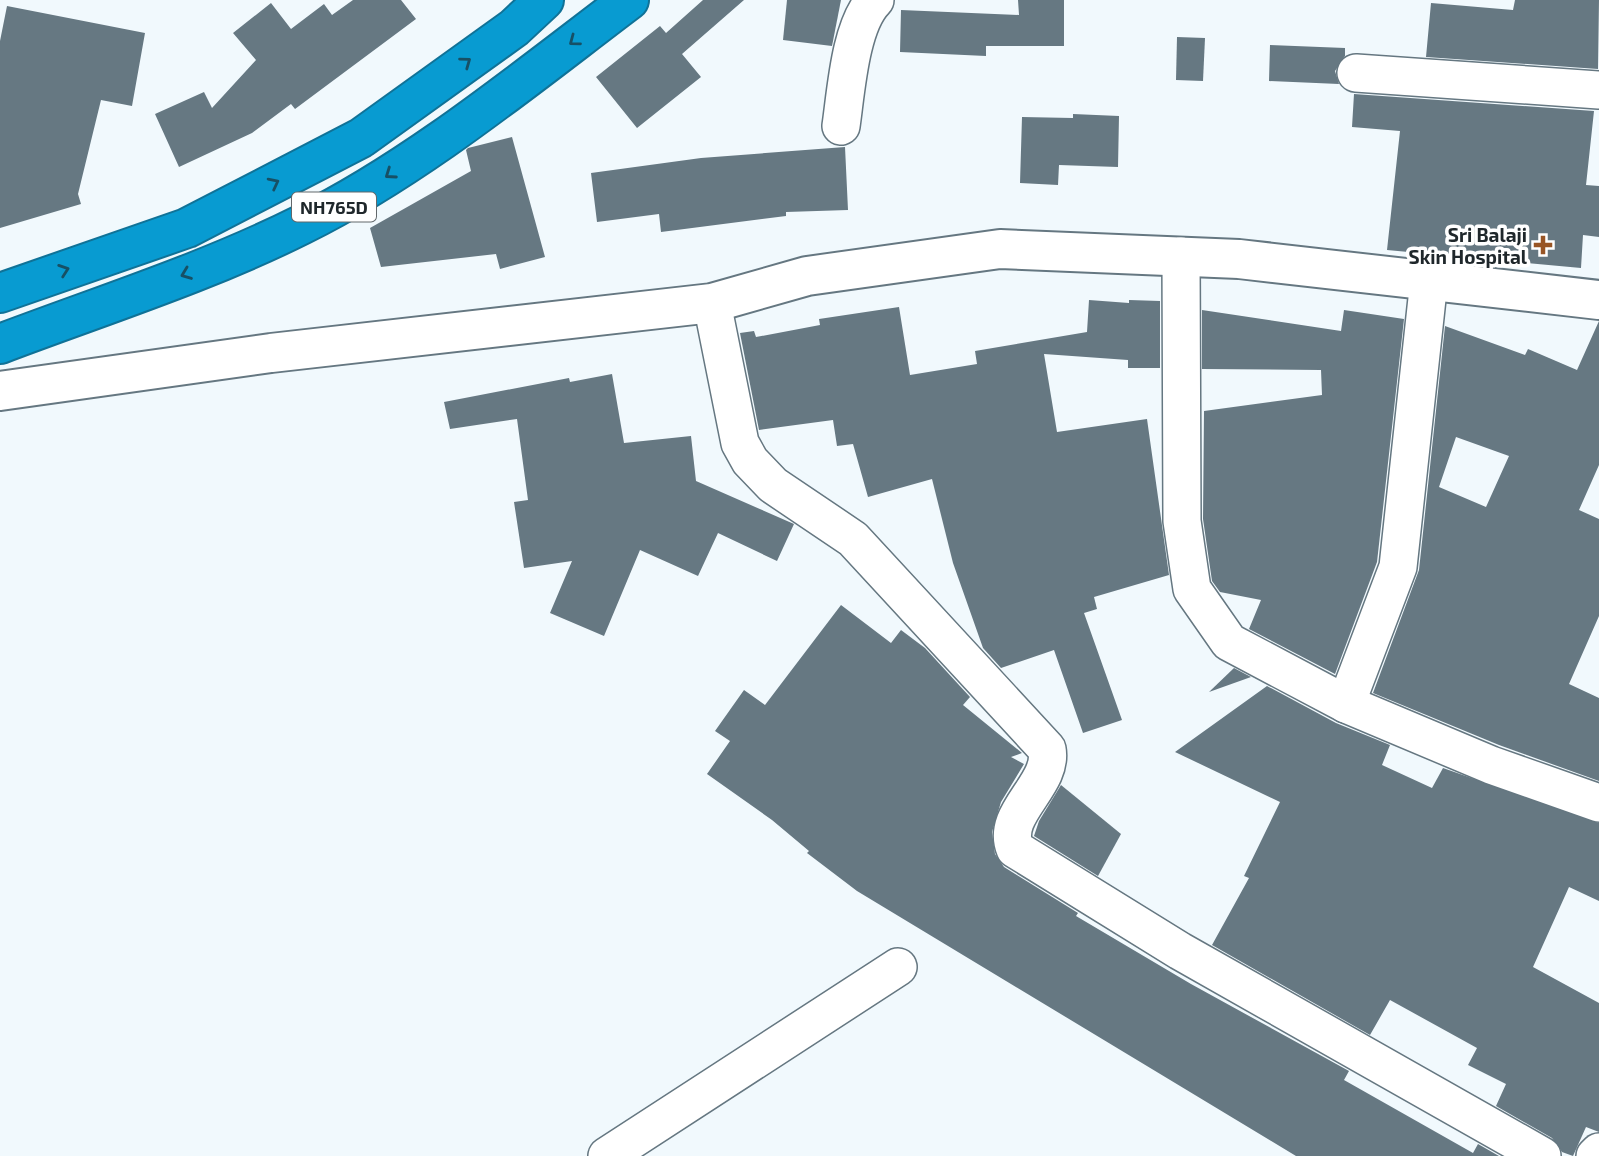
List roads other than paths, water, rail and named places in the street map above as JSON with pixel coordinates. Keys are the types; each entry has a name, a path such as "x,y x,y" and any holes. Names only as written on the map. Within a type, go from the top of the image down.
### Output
{"highway":[{"name":"NH765D","path":"0,293 187,228 361,138 514,28 544,0"},
{"name":"NH765D","path":"0,344 207,266 301,226 381,181 629,0"}],"street":[{"path":"841,126 851,57 859,32 875,0"},
{"path":"1356,73 1599,90"},
{"path":"0,391 271,353 712,303 807,276 1000,249 1239,259 1599,300"},
{"path":"1181,256 1182,521 1192,589 1229,642 1346,704 1491,765 1599,803"},
{"path":"1346,704 1398,567 1429,280"},
{"path":"712,303 740,443 750,460 773,485 853,539 1047,749 1047,765 1011,831 1015,849 1180,951 1542,1156"},
{"path":"607,1156 898,967"},
{"path":"1595,1156 1599,1152"}],"place":[{"name":"Sri Balaji Skin Hospital","path":"1543,245"}]}
